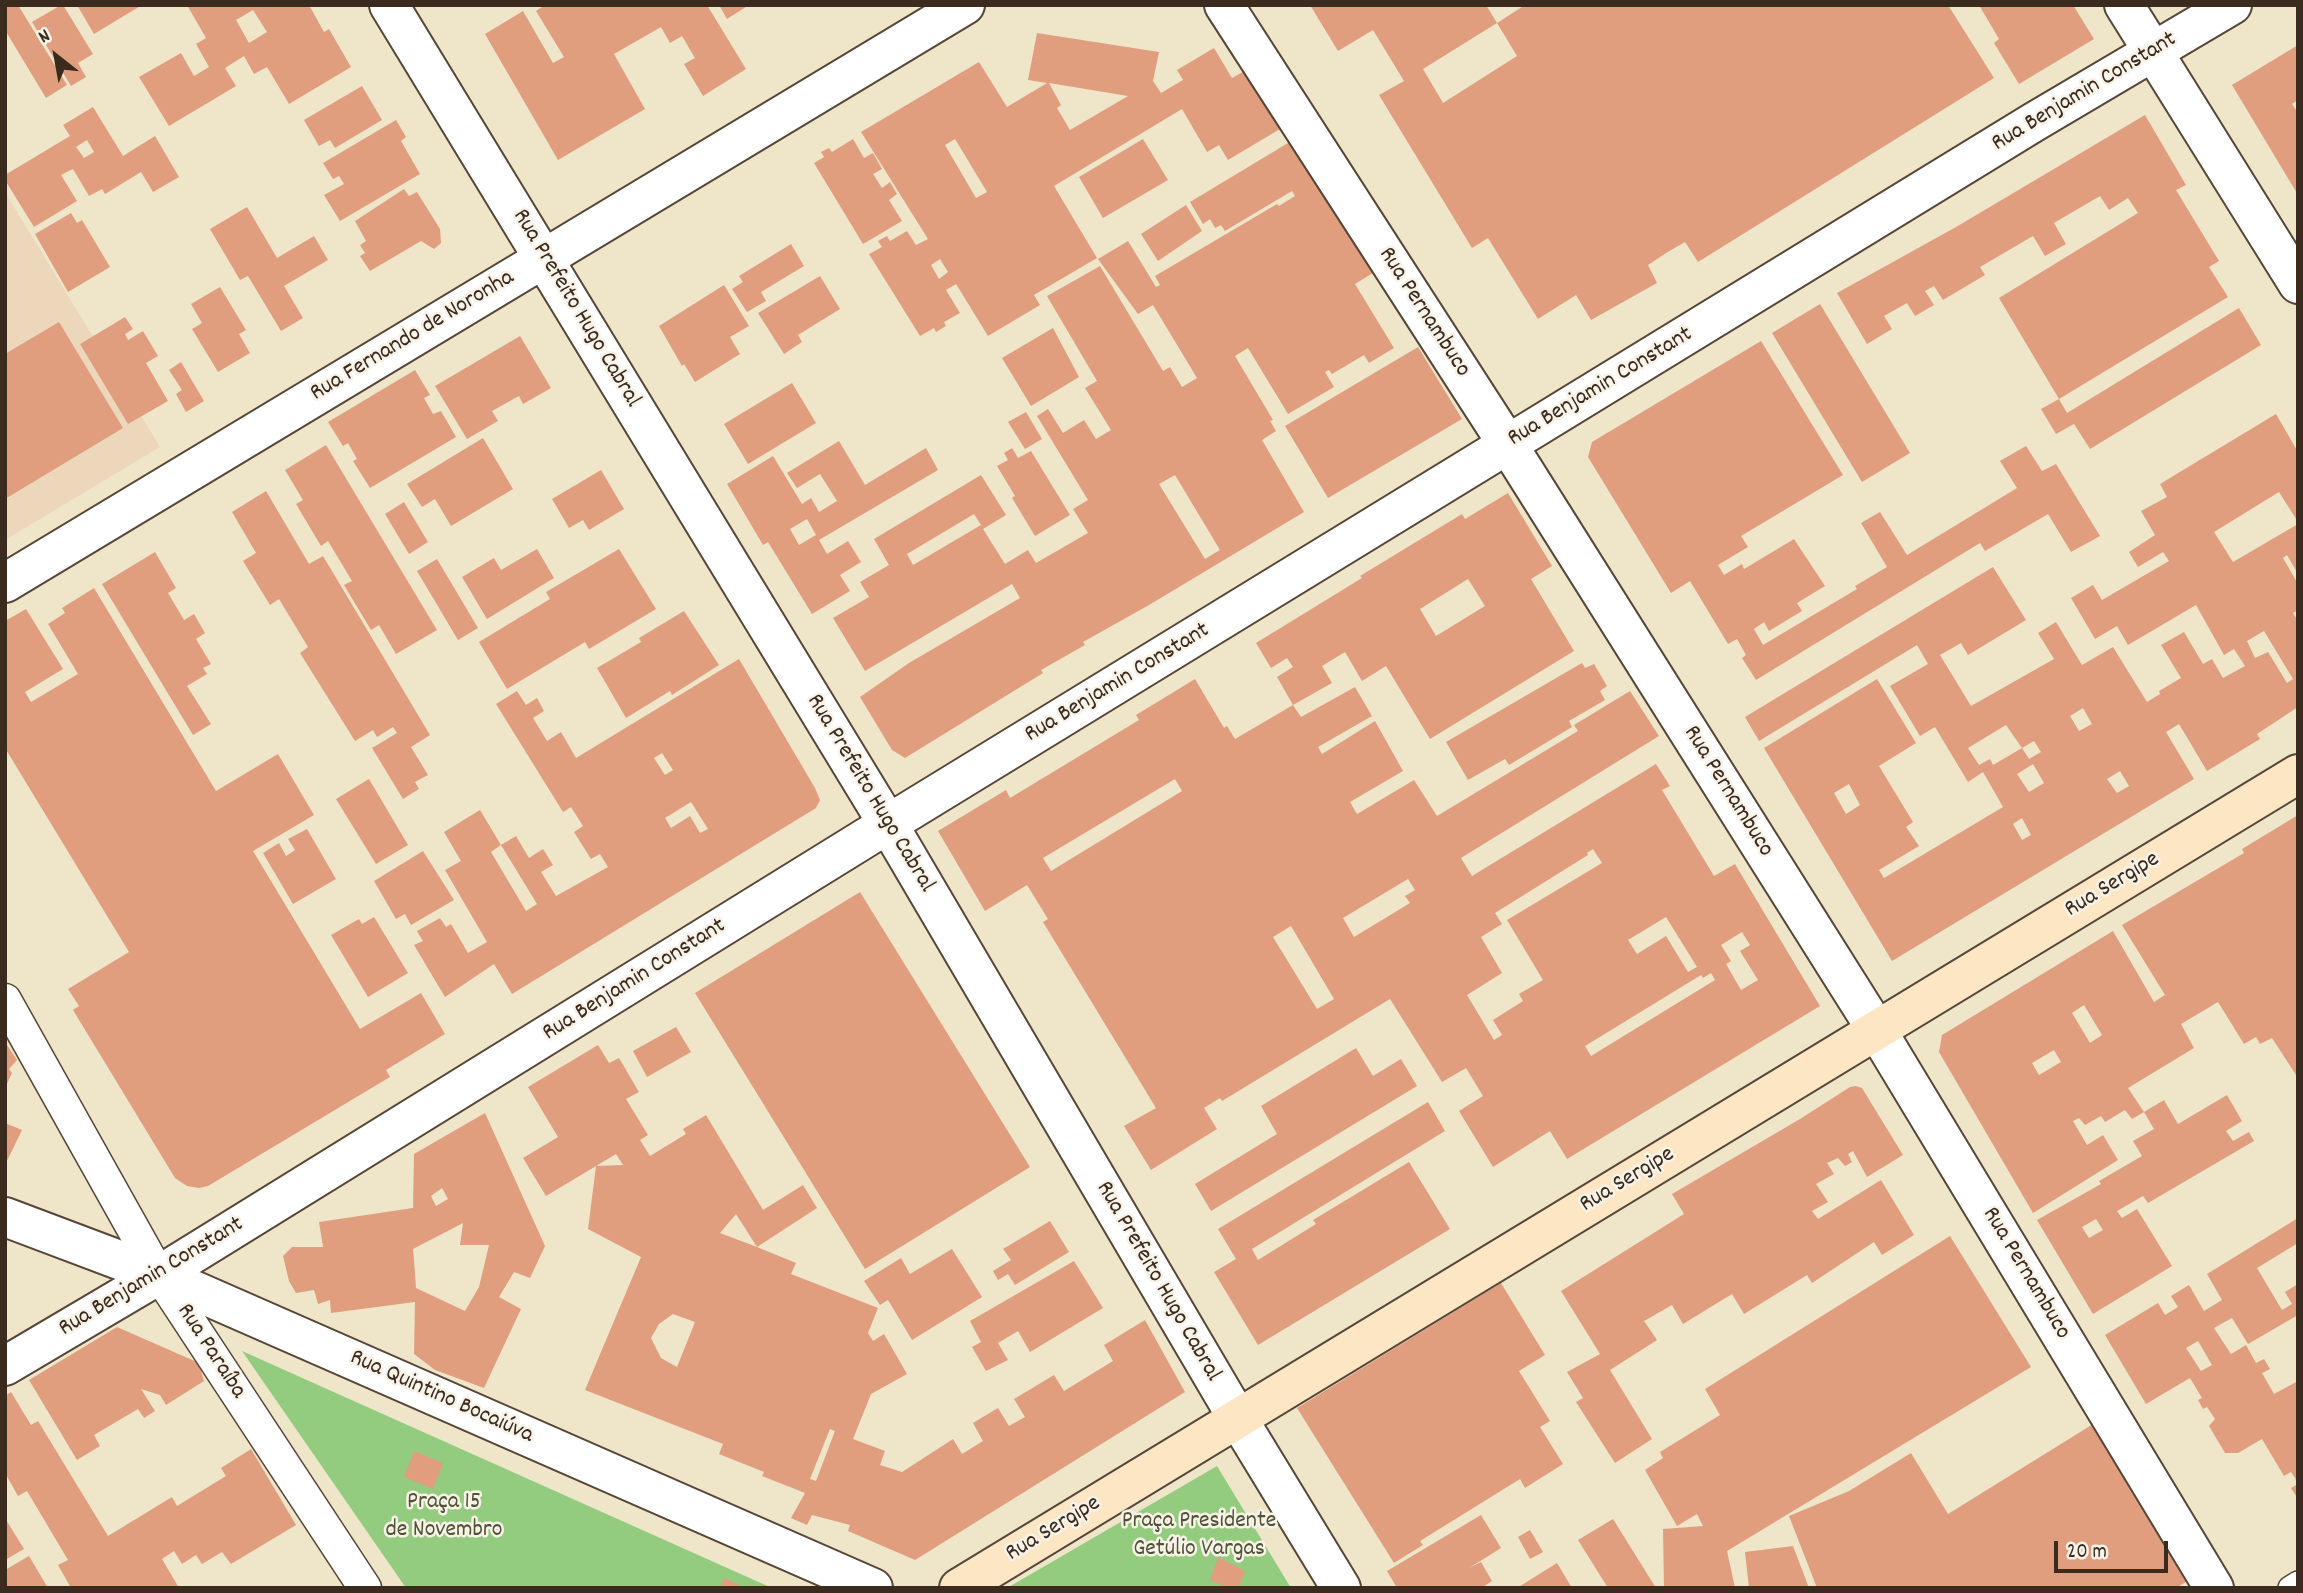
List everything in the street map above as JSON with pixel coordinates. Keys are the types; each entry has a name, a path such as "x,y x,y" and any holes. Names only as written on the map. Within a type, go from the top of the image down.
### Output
{"main road":[{"name":"Rua Sergipe","path":"959,1588 2298,774"}],"street":[{"name":"Rua Prefeito Hugo Cabral","path":"389,5 888,824 1238,1419 1341,1588"},
{"name":"Rua Fernando de Noronha","path":"5,583 965,5"},
{"name":"Rua Pernambuco","path":"1224,5 1508,445 1876,1029 2214,1588"},
{"path":"2123,5 2298,284"},
{"name":"Rua Benjamin Constant","path":"5,1366 159,1275 888,824 2034,122 2232,5"},
{"name":"Rua Paraíba","path":"5,1000 159,1275 365,1588"},
{"name":"Rua Quintino Bocaiúva","path":"5,1217 159,1275 873,1588"},
{"path":"2290,1588 2298,1583"}],"shaded area":[{"path":"5,192 160,447 5,540"}],"green space":[{"name":"Praça 15 de Novembro","path":"242,1351 772,1588 406,1588"},
{"name":"Praça Presidente Getúlio Vargas","path":"1217,1466 1291,1588 1007,1588"}],"building":[{"path":"5,5 18,5 67,85 46,98 5,30"},
{"path":"61,5 93,54 78,63 86,77 71,86 32,22"},
{"path":"77,5 142,5 94,34"},
{"path":"187,5 309,5 324,32 329,29 351,67 289,104 267,67 254,74 244,56 225,68 236,86 169,126 139,77 181,53 194,76 209,67 196,44 206,38","holes":["253,10 267,32 249,43 236,20"]},
{"path":"545,5 707,5 746,69 703,96 684,64 695,58 682,36 670,43 661,27 614,54 645,109 558,160 485,34 523,11 553,63 564,57 536,11"},
{"path":"719,5 749,5 727,19"},
{"path":"1310,5 1486,5 1497,23 1525,5 1948,5 1994,78 1698,262 1685,242 1666,253 1648,265 1657,283 1591,320 1576,295 1538,319 1488,238 1472,248 1379,95 1404,81 1373,30 1338,51","holes":["1497,23 1517,56 1443,103 1423,69"]},
{"path":"1979,5 2073,5 2094,39 2019,84 1994,43 1999,39"},
{"path":"1037,33 1159,52 1153,81 1161,93 1183,80 1177,70 1214,48 1232,78 1250,68 1285,126 1228,160 1219,145 1207,152 1182,109 1054,186 1097,258 1034,295 1040,305 988,336 956,284 946,290 960,313 944,322 946,326 936,332 934,328 920,336 869,254 882,247 878,241 887,236 890,241 907,231 916,245 928,239 861,132 979,62 1007,107 1047,83 1028,80","holes":["1049,83 1128,96 1070,130 1057,108 1061,105","955,139 987,192 976,198 945,145","940,259 948,272 939,279 931,265"]},
{"path":"2298,45 2298,100 2292,104 2298,113 2298,195 2232,85"},
{"path":"362,86 382,120 335,148 330,140 319,146 304,120"},
{"path":"93,107 123,156 155,136 179,177 153,192 141,172 105,194 102,189 89,196 73,169 61,175 77,201 34,227 5,180 5,175 70,136 63,125","holes":["87,140 94,152 84,158 76,147"]},
{"path":"2145,115 2186,185 2176,190 2219,261 2209,267 2228,297 2059,399 1999,298 2138,213 2128,198 2109,210 2100,196 2054,223 2066,244 2045,256 2033,236 1980,267 1985,275 1943,300 1934,286 1925,291 1934,305 1915,316 1907,303 1884,316 1892,329 1867,344 1837,293 1956,227"},
{"path":"396,120 406,137 401,141 420,174 340,221 324,195 344,184 339,176 333,179 323,163"},
{"path":"853,139 864,158 873,153 882,169 873,174 882,188 890,182 897,194 889,200 902,221 863,244 814,163 824,157 821,152 829,148 832,152"},
{"path":"1143,139 1168,180 1103,218 1079,177"},
{"path":"1293,140 1373,273 1355,284 1394,348 1369,363 1364,355 1332,374 1329,370 1325,372 1334,387 1288,414 1248,348 1235,356 1273,420 1270,421 1276,431 1262,440 1304,512 1083,642 1085,645 1041,670 1043,673 905,758 892,750 860,697 909,663 1020,598 1012,584 865,671 833,618 869,597 860,582 889,565 874,539 981,475 1006,515 983,529 1005,564 1028,550 1036,563 1088,533 1073,509 1088,500 1037,416 1048,409 1063,433 1084,420 1096,439 1111,430 1085,388 1097,381 1047,296 1100,266 1163,371 1170,367 1182,387 1197,378 1153,305 1138,314 1098,259 1128,241 1156,287 1160,285 1155,276 1295,196 1292,191 1225,231 1221,225 1215,228 1210,219 1203,224 1190,202","holes":["1175,475 1220,550 1205,559 1159,484","974,514 981,525 913,565 907,554"]},
{"path":"404,189 409,196 417,192 440,229 441,243 434,249 421,241 370,271 360,256 365,253 360,245 366,241 355,221"},
{"path":"1186,205 1202,231 1158,261 1141,234"},
{"path":"247,207 277,258 314,236 328,260 284,286 303,318 281,331 248,276 240,280 210,229"},
{"path":"71,213 77,223 82,220 110,267 68,292 35,234"},
{"path":"791,244 804,266 761,292 766,301 747,312 732,289 743,282 739,276"},
{"path":"820,276 840,309 798,335 802,342 784,354 758,313"},
{"path":"724,285 749,326 730,337 740,354 695,382 684,364 682,366 659,326"},
{"path":"220,287 246,330 239,334 250,353 218,372 192,329 202,323 191,304"},
{"path":"1820,304 1910,453 1862,482 1772,333"},
{"path":"2239,308 2261,345 2090,449 2074,424 2056,434 2041,409 2059,399 2067,413"},
{"path":"125,317 133,329 125,334 128,340 143,331 158,356 146,363 168,401 128,424 80,344"},
{"path":"59,322 123,428 5,499 5,354"},
{"path":"1053,328 1079,377 1031,406 1002,358"},
{"path":"520,336 551,388 523,404 519,396 492,411 498,421 467,439 435,386"},
{"path":"1761,341 1843,475 1741,536 1748,547 1718,565 1724,575 1742,564 1744,569 1794,539 1825,586 1797,603 1802,611 1769,631 1764,622 1754,629 1763,645 1857,589 1855,586 1887,567 1861,523 1880,512 1907,555 2017,488 2000,461 2026,446 2042,471 2056,464 2100,536 2071,552 2048,514 1985,551 1980,543 1756,680 1742,658 1746,655 1737,639 1728,644 1690,581 1671,593 1588,457 1592,442"},
{"path":"1418,347 1462,419 1328,498 1285,426"},
{"path":"181,362 204,401 186,412 176,394 182,390 169,370"},
{"path":"415,370 430,395 424,398 433,414 441,411 456,437 370,488 353,461 357,459 348,443 343,446 328,422"},
{"path":"792,383 816,423 748,464 724,424"},
{"path":"1026,412 1042,439 1025,449 1008,422"},
{"path":"2276,414 2298,452 2298,522 2279,492 2214,532 2233,562 2298,524 2298,574 2287,555 2283,558 2298,584 2298,610 2293,613 2298,621 2298,707 2257,734 2260,739 2207,771 2179,724 2166,732 2194,779 1892,961 1764,748 1877,679 1916,743 1879,766 1913,822 1906,827 1919,846 1879,870 1884,878 2003,807 1983,772 1968,782 1935,727 1920,736 1890,686 1928,664 1917,645 1759,741 1745,717 1993,567 2026,620 1968,655 1961,643 1940,655 1971,706 2054,659 2038,633 2056,622 2082,665 2113,647 2147,702 2181,678 2161,645 2184,632 2203,664 2212,659 2223,678 2245,666 2234,649 2224,655 2196,605 2128,645 2117,626 2095,639 2071,598 2093,585 2102,600 2169,561 2163,552 2138,567 2129,552 2155,535 2141,511 2167,497 2160,484","holes":["2264,631 2293,679 2287,683 2268,652 2255,658 2247,641","2083,708 2092,724 2079,731 2070,716","2006,725 2022,748 1993,765 1990,759 1979,765 1968,748","2034,741 2041,752 2029,759 2022,748","2033,764 2044,783 2029,792 2017,774","2120,771 2129,786 2117,793 2107,779","1849,784 1860,805 1846,814 1834,793","2022,818 2031,835 2022,840 2013,824"]},
{"path":"483,438 513,489 451,526 435,499 422,507 407,484"},
{"path":"839,441 865,485 926,448 938,470 819,540 827,554 848,541 861,562 840,575 850,591 812,614 768,542 763,545 727,484 773,456 802,504 811,498 819,512 837,501 820,474 797,488 787,473","holes":["807,519 816,535 799,545 790,529"]},
{"path":"326,445 437,630 396,654 379,625 371,630 344,585 352,581 328,541 321,546 296,504 303,500 285,470"},
{"path":"1012,448 1018,458 1031,451 1070,515 1035,536 997,466 1008,460 1004,453"},
{"path":"601,470 624,509 589,530 583,520 569,528 552,499"},
{"path":"266,491 309,564 323,556 430,735 411,747 428,775 415,782 419,789 403,799 372,748 397,733 393,727 377,737 373,730 355,741 300,653 308,647 279,599 270,605 243,561 256,553 232,512"},
{"path":"1508,493 1552,566 1531,579 1574,651 1430,739 1386,666 1362,681 1345,652 1322,666 1332,683 1293,705 1277,677 1293,667 1287,658 1271,668 1256,643 1462,514 1465,519","holes":["1468,579 1485,606 1436,636 1420,609"]},
{"path":"404,502 428,542 409,554 385,514"},
{"path":"537,549 554,578 487,619 462,577 494,558 501,570"},
{"path":"619,549 656,609 589,649 585,642 507,689 479,642 550,599 546,592"},
{"path":"155,552 176,588 168,593 184,620 194,614 205,633 196,639 211,664 203,668 207,674 187,686 211,724 193,735 102,584"},
{"path":"437,559 478,628 458,640 417,571"},
{"path":"94,588 216,791 278,754 314,815 253,851 360,1029 421,993 445,1034 386,1070 390,1077 208,1186 199,1188 187,1186 175,1178 73,1010 79,1006 68,989 129,952 5,748 5,621 26,609 63,669 25,692 31,702 78,674 48,624 65,613 62,608"},
{"path":"684,611 719,665 672,695 670,691 626,718 597,668 641,642 639,638"},
{"path":"739,659 820,800 816,808 512,994 494,964 445,997 414,945 423,941 417,931 440,918 446,927 451,924 468,953 487,942 445,870 461,861 444,832 480,810 501,845 516,836 529,858 543,849 553,865 541,872 556,896 608,867 600,854 591,859 574,832 583,826 571,807 563,812 496,704 517,691 526,705 537,698 544,711 533,718 547,741 561,732 576,758","holes":["662,753 673,770 665,775 654,758","691,802 708,829 700,833 690,816 671,828 665,818","501,845 537,904 526,911 491,852"]},
{"path":"1582,663 1585,668 1594,664 1607,686 1600,691 1605,700 1569,721 1572,727 1509,765 1505,759 1468,780 1446,742"},
{"path":"1195,679 1224,728 1227,726 1235,739 1293,705 1301,717 1355,687 1372,716 1318,747 1322,754 1375,721 1403,771 1350,802 1357,814 1414,780 1437,816 1578,731 1574,725 1630,691 1659,736 1461,858 1472,876 1656,764 1670,786 1662,790 1714,876 1735,864 1820,1006 1567,1159 1550,1131 1493,1167 1459,1111 1483,1096 1466,1068 1442,1082 1390,999 1222,1101 1220,1098 1204,1108 1217,1129 1151,1170 1124,1126 1156,1108 1043,922 1048,919 1027,885 985,911 938,831 1006,790 1010,798 1139,720 1136,715","holes":["1175,779 1182,791 1051,871 1043,858","1593,849 1602,863 1507,920 1543,980 1519,994 1523,1001 1493,1020 1502,1035 1494,1040 1467,995 1502,973 1481,937 1502,924 1495,913 1588,855","1408,879 1415,890 1405,896 1410,903 1354,937 1343,918","1666,917 1697,967 1688,972 1666,936 1637,954 1628,940","1291,926 1334,999 1317,1009 1273,937","1742,932 1750,945 1740,951 1758,980 1741,990 1726,964 1731,961 1721,945","1711,973 1715,980 1591,1056 1585,1046 1701,975 1703,978"]},
{"path":"369,779 408,845 376,864 336,799"},
{"path":"2298,815 2298,1078 2272,1038 2260,1044 2256,1037 2244,1044 2218,1002 2181,1024 2194,1048 2128,1088 2144,1112 2132,1119 2125,1110 2105,1122 2101,1116 2085,1125 2079,1118 2073,1121 2087,1145 2103,1135 2118,1160 2033,1213 1939,1052 1942,1035 2113,931 2154,1002 2165,995 2122,925 2244,853 2242,849","holes":["2084,1005 2102,1035 2090,1043 2072,1013","2054,1050 2061,1062 2039,1075 2032,1063"]},
{"path":"307,829 336,879 293,904 263,853 279,843 286,856 295,850 288,839"},
{"path":"423,851 454,900 411,925 405,914 396,919 374,881"},
{"path":"860,892 1030,1167 865,1269 695,993"},
{"path":"374,917 408,973 368,997 331,935 359,919 362,924"},
{"path":"676,1027 691,1052 647,1077 633,1051"},
{"path":"5,1042 17,1060 9,1069 12,1073 5,1088"},
{"path":"598,1045 609,1063 619,1058 639,1092 626,1099 648,1135 640,1140 650,1156 686,1134 683,1129 706,1115 763,1210 803,1185 817,1208 757,1247 796,1263 791,1274 878,1308 868,1333 873,1341 884,1334 907,1374 871,1394 853,1439 885,1451 880,1465 902,1472 953,1439 962,1454 983,1441 973,1423 998,1408 1009,1426 1025,1417 1014,1399 1054,1375 1064,1391 1113,1361 1104,1345 1145,1320 1185,1392 915,1560 848,1531 850,1525 812,1515 807,1525 791,1518 805,1493 762,1476 764,1472 719,1454 723,1444 585,1390 641,1257 588,1229 596,1166 546,1196 523,1158 558,1137 528,1087","holes":["616,1154 623,1165 596,1166","736,1214 757,1247 720,1233","673,1314 695,1322 677,1367 661,1358 651,1338 659,1324","830,1429 835,1431 816,1481 810,1479"]},
{"path":"1356,1048 1373,1076 1401,1059 1417,1086 1211,1211 1195,1184 1277,1134 1261,1106"},
{"path":"1850,1087 1862,1088 1903,1155 1867,1177 1853,1151 1848,1154 1852,1162 1845,1166 1838,1158 1827,1163 1834,1174 1816,1184 1828,1202 1812,1211 1818,1219 1881,1180 1914,1235 1882,1255 1874,1242 1812,1283 1807,1275 1744,1314 1732,1294 1683,1324 1672,1305 1644,1321 1657,1340 1610,1370 1652,1439 1615,1463 1576,1402 1583,1398 1567,1372 1600,1354 1561,1291 1684,1214 1672,1194"},
{"path":"2227,1095 2242,1121 2226,1131 2233,1141 2249,1132 2254,1141 2148,1203 2143,1196 2117,1211 2122,1218 2137,1209 2172,1266 2093,1314 2037,1220 2101,1184 2099,1181 2142,1156 2133,1141 2154,1129 2144,1112 2164,1100 2178,1124","holes":["2096,1219 2103,1230 2089,1238 2082,1227"]},
{"path":"1428,1102 1445,1131 1252,1249 1258,1260 1316,1224 1313,1220 1409,1162 1450,1229 1258,1345 1214,1272 1236,1259 1218,1229"},
{"path":"485,1113 545,1246 530,1278 514,1272 499,1297 521,1309 484,1388 435,1370 414,1354 415,1302 331,1313 330,1300 318,1304 314,1290 296,1293 289,1281 283,1256 292,1247 323,1247 319,1222 413,1208 414,1154","holes":["442,1188 448,1199 436,1206 431,1196","463,1223 460,1245 489,1245 479,1287 465,1311 416,1288 413,1249"]},
{"path":"5,1123 22,1130 5,1165"},
{"path":"2298,1218 2298,1243 2257,1268 2282,1310 2292,1304 2285,1292 2298,1284 2298,1315 2248,1344 2232,1318 2214,1328 2231,1354 2246,1345 2256,1363 2264,1359 2270,1369 2262,1373 2274,1394 2298,1381 2298,1483 2291,1472 2284,1476 2262,1439 2238,1453 2225,1453 2209,1426 2215,1419 2207,1407 2203,1409 2198,1400 2202,1398 2190,1378 2146,1404 2105,1335 2158,1303 2165,1315 2178,1307 2171,1296 2189,1285 2204,1311 2222,1300 2207,1274","holes":["2198,1341 2212,1365 2201,1371 2186,1348"]},
{"path":"1050,1221 1069,1252 1015,1285 1008,1274 998,1280 993,1271 1011,1260 1003,1249"},
{"path":"1950,1236 2031,1367 1727,1551 1735,1588 1664,1588 1663,1529 1703,1526 1697,1514 1677,1526 1645,1470 1663,1458 1660,1452 1720,1415 1705,1389"},
{"path":"952,1249 982,1297 912,1340 888,1300 880,1305 864,1281 901,1258 910,1274"},
{"path":"1074,1261 1103,1308 1030,1352 1018,1331 998,1343 1008,1360 986,1371 972,1347 981,1342 970,1321"},
{"path":"1501,1283 1545,1355 1519,1371 1550,1421 1540,1427 1563,1464 1525,1488 1520,1479 1420,1541 1423,1545 1394,1563 1297,1408"},
{"path":"117,1327 199,1363 204,1381 166,1405 160,1395 141,1389 155,1411 144,1418 138,1409 94,1435 100,1446 77,1460 29,1380"},
{"path":"11,1392 31,1425 38,1421 108,1536 172,1497 177,1506 226,1476 221,1468 251,1449 296,1525 231,1564 222,1552 202,1564 196,1555 182,1564 174,1551 162,1559 179,1588 71,1588 58,1565 68,1560 27,1491 18,1496 5,1473 5,1396"},
{"path":"2098,1421 2194,1577 2176,1588 1817,1588 1789,1516 1849,1491 1911,1453 1948,1514"},
{"path":"414,1451 443,1463 433,1489 404,1477"},
{"path":"2298,1484 2298,1499 2291,1488"},
{"path":"1481,1515 1501,1548 1469,1568 1481,1562 1492,1581 1481,1588 1397,1588 1387,1571"},
{"path":"5,1518 24,1549 5,1560"},
{"path":"1613,1519 1656,1588 1608,1588 1578,1540"},
{"path":"1530,1530 1543,1552 1530,1559 1518,1537"},
{"path":"1793,1546 1809,1588 1749,1588 1745,1552"},
{"path":"29,1556 48,1588 5,1588 5,1570"},
{"path":"1218,1557 1245,1571 1239,1588 1228,1588 1210,1580"},
{"path":"1557,1563 1572,1588 1517,1588"},
{"path":"724,1578 746,1588 720,1588"}]}
